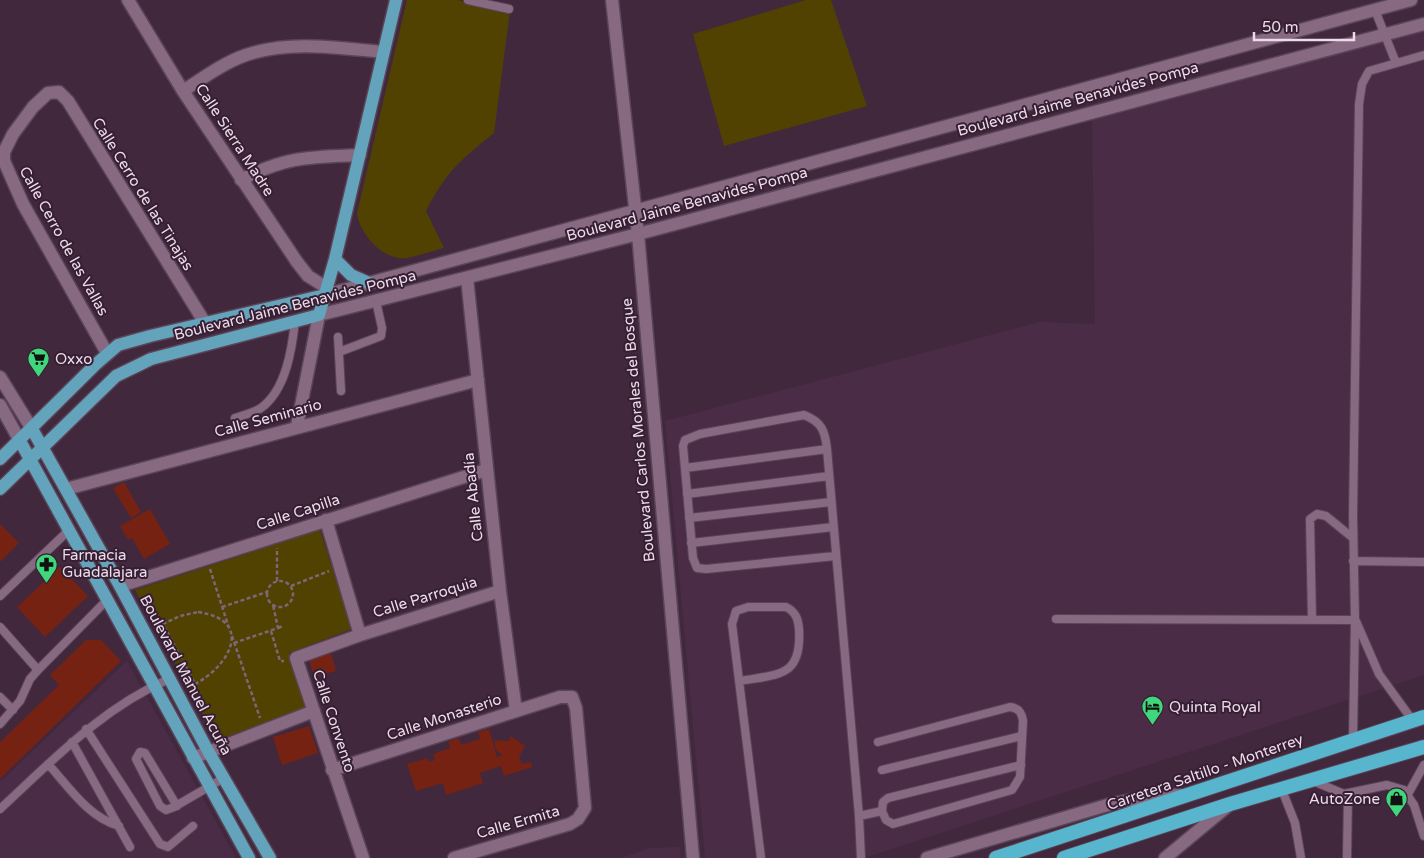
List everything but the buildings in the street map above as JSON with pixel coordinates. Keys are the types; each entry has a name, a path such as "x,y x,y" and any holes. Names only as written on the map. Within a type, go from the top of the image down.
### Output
{"highway":[{"name":"Carretera Saltillo - Monterrey","path":"996,858 1353,739 1419,719"},
{"path":"1064,858 1230,804 1424,747"}],"main road":[{"path":"319,315 335,259 396,0"},
{"path":"335,259 351,275 369,283"},
{"name":"Boulevard Jaime Benavides Pompa","path":"0,460 107,353 130,341 326,292"},
{"name":"Boulevard Jaime Benavides Pompa","path":"0,489 104,387 126,369 151,359 319,315"},
{"name":"Boulevard Manuel Acuña","path":"32,430 120,586 208,750 270,858"},
{"path":"20,441 106,601 249,858"}],"street":[{"name":"Calle Sierra Madre","path":"128,0 183,91 296,262 326,292"},
{"name":"Boulevard Carlos Morales del Bosque","path":"612,0 638,234 693,858"},
{"name":"Boulevard Jaime Benavides Pompa","path":"326,292 369,283 1411,0"},
{"name":"Boulevard Jaime Benavides Pompa","path":"319,315 638,234 1424,24"},
{"path":"183,91 233,60 267,49 308,46 383,52"},
{"name":"Calle Cerro de las Tinajas","path":"8,141 33,107 48,93 59,92 68,101 205,323"},
{"name":"Calle Cerro de las Vallas","path":"8,141 4,152 4,161 9,175 107,353"},
{"path":"241,180 264,167 291,159 360,155"},
{"name":"Calle Abadía","path":"467,278 486,470 516,711"},
{"path":"298,426 319,315"},
{"name":"Boulevard Manuel Acuña","path":"0,377 32,430"},
{"name":"Calle Seminario","path":"66,489 298,426 478,380"},
{"path":"0,405 20,441"},
{"name":"Calle Capilla","path":"120,586 486,470"},
{"path":"326,520 360,635"},
{"name":"Calle Parroquia","path":"360,635 500,591"},
{"name":"Calle Convento","path":"360,635 296,658 363,858"},
{"name":"Calle Monasterio","path":"332,770 566,696 572,697 575,702 585,808"},
{"path":"193,758 208,750 314,711"},
{"path":"927,858 1111,804 1151,796 1188,795"},
{"path":"1165,858 1230,804"},
{"name":"Calle Ermita","path":"454,858 472,855 570,824 578,819 585,808"},
{"path":"1083,858 1113,842"}],"lane":[{"path":"468,0 509,9"},
{"path":"1375,10 1396,63"},
{"path":"1353,739 1355,620 1353,538 1359,104 1362,84 1369,71 1424,55"},
{"path":"339,352 381,336 382,328 376,301"},
{"path":"235,418 261,407 273,395 290,354 295,321"},
{"path":"338,337 341,391"},
{"path":"835,556 701,569 693,562 683,446 685,440 691,436 804,415 824,428 859,816 861,858"},
{"path":"685,468 827,449"},
{"path":"687,494 829,476"},
{"path":"689,518 831,502"},
{"path":"1312,620 1308,528 1310,519 1317,514 1326,516 1353,538"},
{"path":"691,543 833,527"},
{"path":"0,596 68,531"},
{"path":"1353,561 1424,562"},
{"path":"0,724 13,710 38,670 106,601"},
{"path":"740,681 778,674 793,665 800,648 798,620 791,610 786,607 748,607 736,611 732,624 732,638 740,681 761,858"},
{"path":"1056,619 1355,620"},
{"path":"1355,620 1379,674 1419,719"},
{"path":"0,627 38,670"},
{"path":"0,809 86,729 122,702 169,679"},
{"path":"0,697 13,710"},
{"path":"878,742 1010,707 1016,708 1022,715 1021,765 1019,783 1007,793 893,824 886,820 882,811 885,800 896,795 1021,765"},
{"path":"86,729 160,844 168,847 193,826"},
{"path":"882,770 1022,736"},
{"path":"72,742 130,847"},
{"path":"177,806 146,753 140,752 136,756 136,762 160,806 168,810 177,806 224,778"},
{"path":"48,764 92,812 105,821 119,826"},
{"path":"1408,794 1424,765"},
{"path":"1313,781 1337,792 1348,794 1387,784 1396,786 1408,794 1414,805 1424,836"},
{"path":"1282,790 1295,822 1301,858"},
{"path":"1347,858 1348,794"},
{"path":"859,816 882,811"}],"path":[{"path":"277,535 277,581"},
{"path":"206,559 264,730"},
{"path":"291,586 340,567"},
{"path":"273,605 281,608 290,604 294,596 291,586 286,582 277,581 270,586 267,592 268,598 273,605 278,628"},
{"path":"222,607 267,592"},
{"path":"198,612 217,617 231,633 230,648 223,663 213,674 195,684 163,624 180,616 198,612"},
{"path":"234,643 283,626"},
{"path":"272,631 280,661 296,658"}],"shaded area":[{"path":"407,0 457,0 510,11 494,133 472,151 448,176 426,211 444,248 406,258 397,258 381,250 367,237 362,229 357,213"},
{"path":"806,0 831,0 867,106 724,146 693,34"},
{"path":"1424,31 1424,675 864,858 705,858 665,421 1040,322 1095,324 1092,120"},
{"path":"320,530 352,629 289,653 307,708 217,740 135,590"},
{"path":"127,661 236,858 0,858 0,782"},
{"path":"680,847 681,858 621,858 650,848"}],"place":[{"name":"Oxxo","path":"39,378"},
{"name":"Farmacia Guadalajara","path":"46,583"},
{"name":"Quinta Royal","path":"1153,726"},
{"name":"AutoZone","path":"1396,818"}]}
